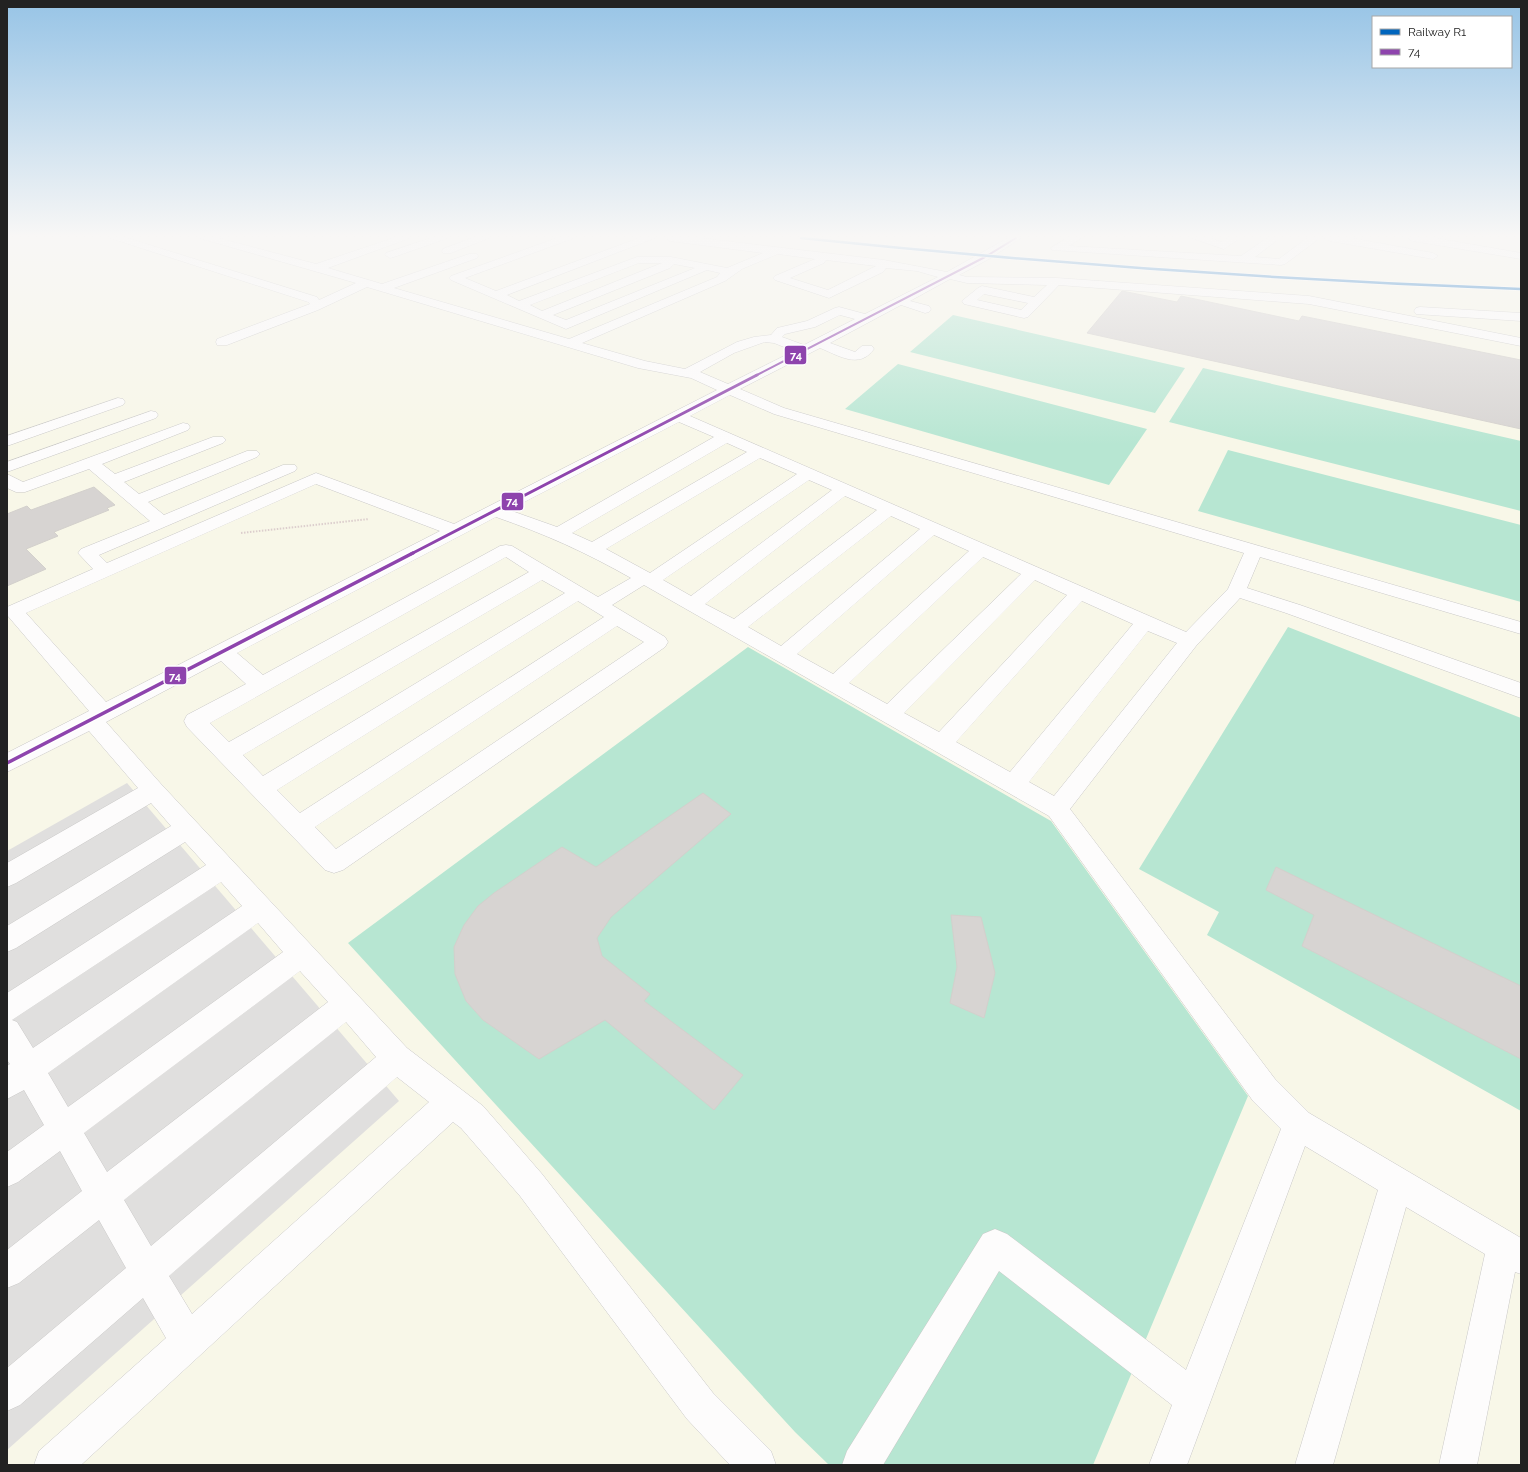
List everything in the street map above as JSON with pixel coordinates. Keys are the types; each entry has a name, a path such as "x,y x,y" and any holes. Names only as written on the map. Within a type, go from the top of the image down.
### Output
{"street":[{"path":"222,342 311,307"},
{"path":"447,307 643,365 701,378 779,411 1521,628"},
{"path":"523,307 566,325 610,307"},
{"path":"542,315 563,307"},
{"path":"571,343 655,307"},
{"path":"7,763 888,307"},
{"path":"918,307 925,309"},
{"path":"1342,307 1521,342"},
{"path":"1354,309 1388,309 1521,317"},
{"path":"774,339 781,331 811,324 839,311 866,318"},
{"path":"1471,332 1483,330 1521,332"},
{"path":"686,374 747,344 774,339 812,346 857,357 867,349"},
{"path":"7,441 118,402"},
{"path":"7,467 151,414"},
{"path":"678,416 1189,641"},
{"path":"7,479 16,487 25,487 183,427"},
{"path":"558,534 726,437"},
{"path":"112,481 218,440"},
{"path":"593,549 760,451"},
{"path":"136,501 252,454"},
{"path":"91,463 162,522"},
{"path":"105,571 87,553 289,468"},
{"path":"598,605 648,579 809,473"},
{"path":"456,531 316,478 14,611 153,790 222,868 397,1058 472,1117 531,1185 700,1406 757,1465"},
{"path":"693,604 844,489"},
{"path":"735,628 888,509"},
{"path":"494,511 558,534 593,549 1057,809 1264,1090 1298,1124 1512,1252 1458,1465"},
{"path":"783,655 932,528"},
{"path":"506,550 542,572 658,642 334,864 195,721 506,550"},
{"path":"835,684 981,550"},
{"path":"1057,809 1189,641 1236,591 1254,550"},
{"path":"228,754 542,572"},
{"path":"889,714 1032,572"},
{"path":"1236,591 1293,609 1521,691"},
{"path":"261,788 578,593"},
{"path":"941,744 1079,593"},
{"path":"298,826 617,617"},
{"path":"1014,784 1146,622"},
{"path":"223,652 261,685"},
{"path":"7,876 153,790"},
{"path":"7,940 187,828"},
{"path":"7,1009 222,868"},
{"path":"18,1076 259,908"},
{"path":"7,1171 301,954"},
{"path":"7,1271 347,1004"},
{"path":"7,1032 18,1076 64,1129 188,1341"},
{"path":"7,1392 148,1273 397,1058"},
{"path":"53,1465 452,1102"},
{"path":"1168,1465 1298,1124"},
{"path":"1314,1465 1396,1183"},
{"path":"861,1465 995,1246 1194,1399"}],"path":[{"path":"238,533 373,518"}],"shaded area":[{"path":"7,307 1521,307 1521,1465 7,1465"},
{"path":"127,783 399,1101 7,1450 7,851"}],"green space":[{"path":"953,315 1185,368 1155,413 910,352"},
{"path":"898,364 1147,429 1109,485 845,409"},
{"path":"1203,368 1521,441 1521,511 1169,422"},
{"path":"1228,450 1521,525 1521,602 1198,511"},
{"path":"1288,627 1521,718 1521,1111 1207,935 1219,912 1139,869"},
{"path":"748,647 1051,821 1248,1096 1093,1465 829,1465 795,1432 348,943"}],"building":[{"path":"1109,307 1231,307 1299,321 1302,316 1521,360 1521,429 1087,333"},
{"path":"94,487 115,505 107,508 109,510 54,532 58,536 26,549 46,569 7,586 7,514 27,506 31,510"},
{"path":"703,793 731,814 611,917 597,938 602,956 650,994 644,1001 743,1075 714,1110 605,1020 539,1059 483,1020 466,1001 455,974 454,947 464,925 478,906 494,893 562,847 596,867"},
{"path":"1276,867 1521,986 1521,1059 1302,946 1314,915 1266,890"},
{"path":"951,915 981,917 995,973 984,1018 950,1003 957,967"}],"transit line":[{"name":"74","path":"7,763 889,307"}]}
